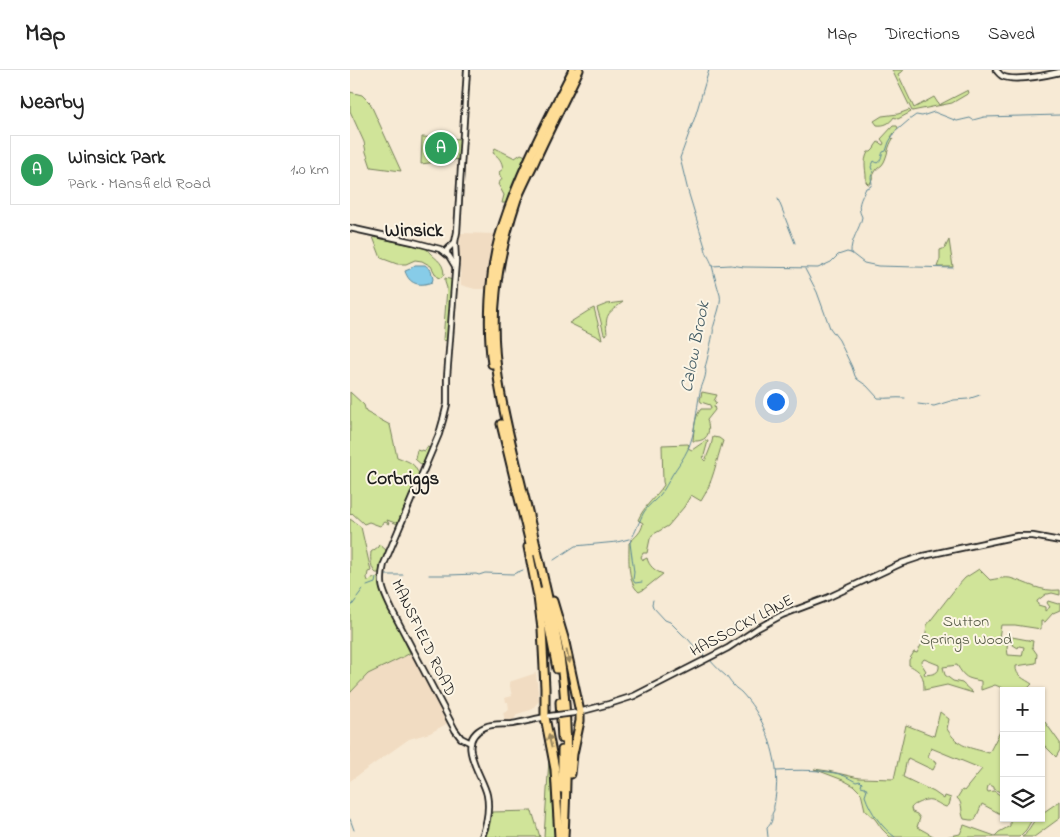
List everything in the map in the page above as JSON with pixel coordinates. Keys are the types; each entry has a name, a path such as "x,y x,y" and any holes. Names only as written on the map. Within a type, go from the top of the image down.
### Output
{"highway":[{"path":"562,837 562,737 559,681 545,605 495,390 490,350 490,298 499,240 513,196 534,146 573,70"},
{"path":"562,837 567,742 563,681 555,628 527,504 504,416 494,340 496,294 504,242 518,198 579,70"},
{"path":"524,520 524,530 538,597 542,629 545,688 562,837"},
{"path":"536,546 564,638 580,721 573,754 568,818 562,837"}],"main road":[{"name":"MANSFIELD ROAD","path":"467,70 455,242 447,404 436,441 384,564 381,580 392,610 455,730 461,738 471,743"},
{"path":"996,71 1007,78 1039,76 1060,72"},
{"path":"350,228 440,249 452,256 455,252 453,248 448,252"},
{"path":"448,252 455,242"},
{"path":"448,252 455,266"},
{"name":"HASSOCKY LANE","path":"471,743 476,734 488,726 513,724 577,712 634,696 728,648 782,615 827,598 902,563 922,556 1017,536 1033,536 1060,541"},
{"path":"471,743 472,761 487,795 488,816 482,837"}],"shaded area":[{"path":"461,233 496,234 488,264 487,289 475,289 461,285 459,255"},
{"path":"410,653 415,659 448,723 430,733 409,739 350,781 350,693 368,674"},
{"path":"536,673 539,701 531,710 517,714 513,720 505,721 503,712 509,710 508,702 506,702 505,698 512,696 509,682"}],"green space":[{"path":"892,70 904,70 898,74 914,108 934,97 939,105 968,90 969,93 952,103 912,111"},
{"path":"350,92 362,95 370,103 401,171 371,167 364,142 350,111"},
{"path":"909,110 911,112 898,119 894,117 885,124 877,125 874,121 882,116 898,114"},
{"path":"893,126 898,128 891,137 893,139 885,159 876,170 870,184 868,184 866,182 866,156 868,152 874,149 878,142 883,145 884,143 881,139"},
{"path":"422,137 461,139 460,159 421,164"},
{"path":"495,148 515,158 521,154 526,156 508,203 502,203 504,195 498,184 502,179 499,172 503,169 500,160 493,153"},
{"path":"373,237 426,248 442,266 444,275 440,278 437,277 431,266 422,261 415,260 406,264 397,264 381,258"},
{"path":"949,240 953,267 937,267 940,259 940,250 945,248"},
{"path":"445,278 453,280 448,341 443,340 447,288"},
{"path":"623,302 608,315 606,322 607,334 604,334 597,308 607,304"},
{"path":"594,308 602,339 569,323"},
{"path":"350,392 364,405 366,412 390,425 397,457 412,464 419,473 398,524 387,520 389,524 385,522 380,526 369,522 364,524 352,513 350,515"},
{"path":"702,392 717,395 714,401 717,403 714,406 715,410 707,420 709,428 707,435 702,440 693,441 699,412 701,409 711,409 710,405 701,402"},
{"path":"713,437 723,441 705,494 701,501 691,495 684,507 668,526 652,535 647,553 643,553 641,557 643,560 647,558 653,568 663,574 639,592 632,583 629,543 641,529 643,523 638,520 641,515 664,485 662,445 688,444 688,448 692,450 708,441 703,459 705,461"},
{"path":"427,447 430,448 423,466 415,459 417,450 425,451"},
{"path":"350,519 361,527 371,571 368,572 368,581 379,577 381,589 410,653 368,674 350,693"},
{"path":"379,544 386,550 379,566 381,569 380,573 376,573 371,564 371,552"},
{"name":"Sutton Springs Wood","path":"979,569 990,580 1010,578 1040,588 1060,590 1060,595 1046,594 1037,601 1038,605 1045,607 1045,611 1050,607 1047,603 1048,601 1060,603 1060,610 1053,613 1045,622 1041,621 1041,629 1001,625 999,638 1008,640 1008,655 1022,656 1024,647 1019,646 1018,648 1010,643 1010,638 1033,641 1032,647 1037,654 1036,663 1016,666 1019,675 1032,684 1029,687 1000,687 995,685 981,690 981,681 966,677 957,665 943,667 945,675 953,681 962,683 973,693 947,685 924,690 921,675 909,665 909,660 914,652 917,653 925,639 927,625 965,578","holes":["924,659 939,665 937,672 925,675 926,671 921,663"]},
{"path":"940,712 949,719 947,729 951,735 960,743 970,748 989,753 1000,732 1000,792 990,785 987,790 988,792 994,791 1000,795 1000,814 982,804 975,820 964,819 957,798 982,769 931,748 928,757 937,762 933,770 908,758 903,777 944,799 945,796 951,798 949,805 946,807 929,800 914,805 911,808 912,812 920,818 917,827 935,837 890,837 865,810 861,793 854,786 814,769 859,778 894,779 906,725 934,736"},
{"path":"1045,722 1060,743 1060,750 1056,757 1045,746"},
{"path":"549,759 554,827 555,837 544,837"},
{"path":"1060,801 1060,818 1034,837 1022,837 1033,822 1045,822 1045,811"},
{"path":"532,811 540,837 485,837 492,812"},
{"path":"1010,822 1031,822 1019,837 945,837 960,834 964,825 995,836 1010,826"}],"water":[{"path":"415,265 425,265 431,270 432,282 419,284 409,279 405,271"}],"waterway":[{"name":"Calow Brook","path":"642,582 635,583 633,580 631,539 647,507 663,490 685,456 691,442 713,328 720,302 712,265 688,191 680,158 709,70"},
{"path":"851,253 852,244 862,217 859,209 860,202 866,188 872,184 871,177 873,172 871,167 874,161 877,163 880,161 895,132 916,115 922,116 934,112 957,121 984,117 1060,115"},
{"path":"778,199 784,214"},
{"path":"784,215 795,243"},
{"path":"712,266 818,268 831,262 838,255 847,252 864,263 878,266 953,268"},
{"path":"805,269 817,292 830,328 839,340 857,379 867,386 878,398 905,398"},
{"path":"918,404 934,406 980,395"},
{"path":"554,560 575,546 629,539"},
{"path":"429,575 513,574 523,570"},
{"path":"385,575 403,575"},
{"path":"367,586 375,583 376,578"},
{"path":"357,597 363,589"},
{"path":"350,608 356,600"},
{"name":"Calow Brook","path":"653,600 653,607 665,620 670,622 700,653 707,657"},
{"path":"710,660 748,700 760,718 768,738 774,758 777,780 774,810 770,825 767,828 768,837"},
{"path":"777,771 830,772 845,776 856,782 860,781 862,783 861,786 867,790 865,796 873,813 881,824 895,837"},
{"path":"350,819 354,830"}],"place":[{"name":"Winsick Park","path":"441,148"}],"district":[{"name":"Winsick","path":"414,231"},
{"name":"Corbriggs","path":"403,479"}]}
